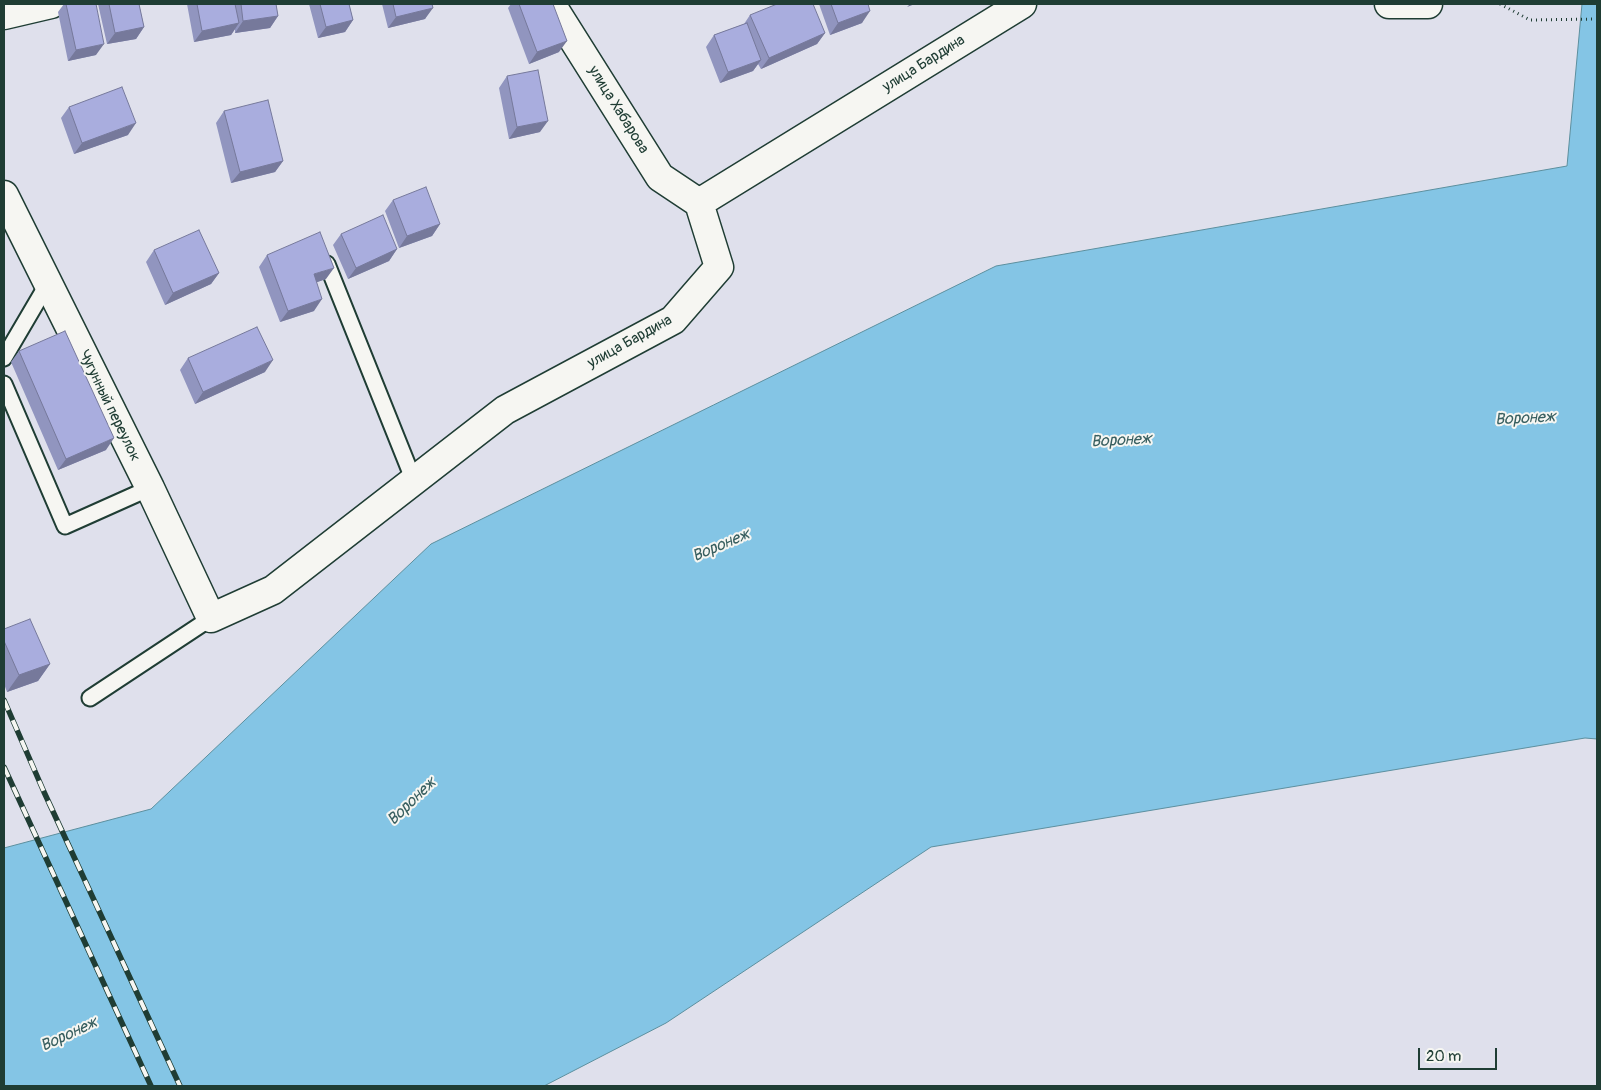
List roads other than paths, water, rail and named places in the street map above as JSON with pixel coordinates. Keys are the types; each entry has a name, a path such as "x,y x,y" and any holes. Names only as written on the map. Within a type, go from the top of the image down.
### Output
{"street":[{"path":"4,15 51,4"},
{"name":"улица Хабарова","path":"551,4 660,177 699,203"},
{"name":"улица Бардина","path":"211,618 273,590 505,410 673,320 719,267 699,203 1022,4"},
{"path":"1389,4 1428,4"},
{"name":"Чугунный переулок","path":"4,195 150,488 211,618"}],"lane":[{"path":"327,264 414,481"},
{"path":"4,358 48,283"},
{"path":"4,384 65,526 150,488"},
{"path":"90,698 211,618"}],"water":[{"name":"Воронеж","path":"1582,4 1597,4 1597,739 1585,738 931,847 666,1023 544,1086 4,1086 4,848 151,809 431,544 996,266 1567,166"}],"railway":[{"path":"4,700 44,792 180,1086"},
{"path":"4,767 151,1086"}]}
